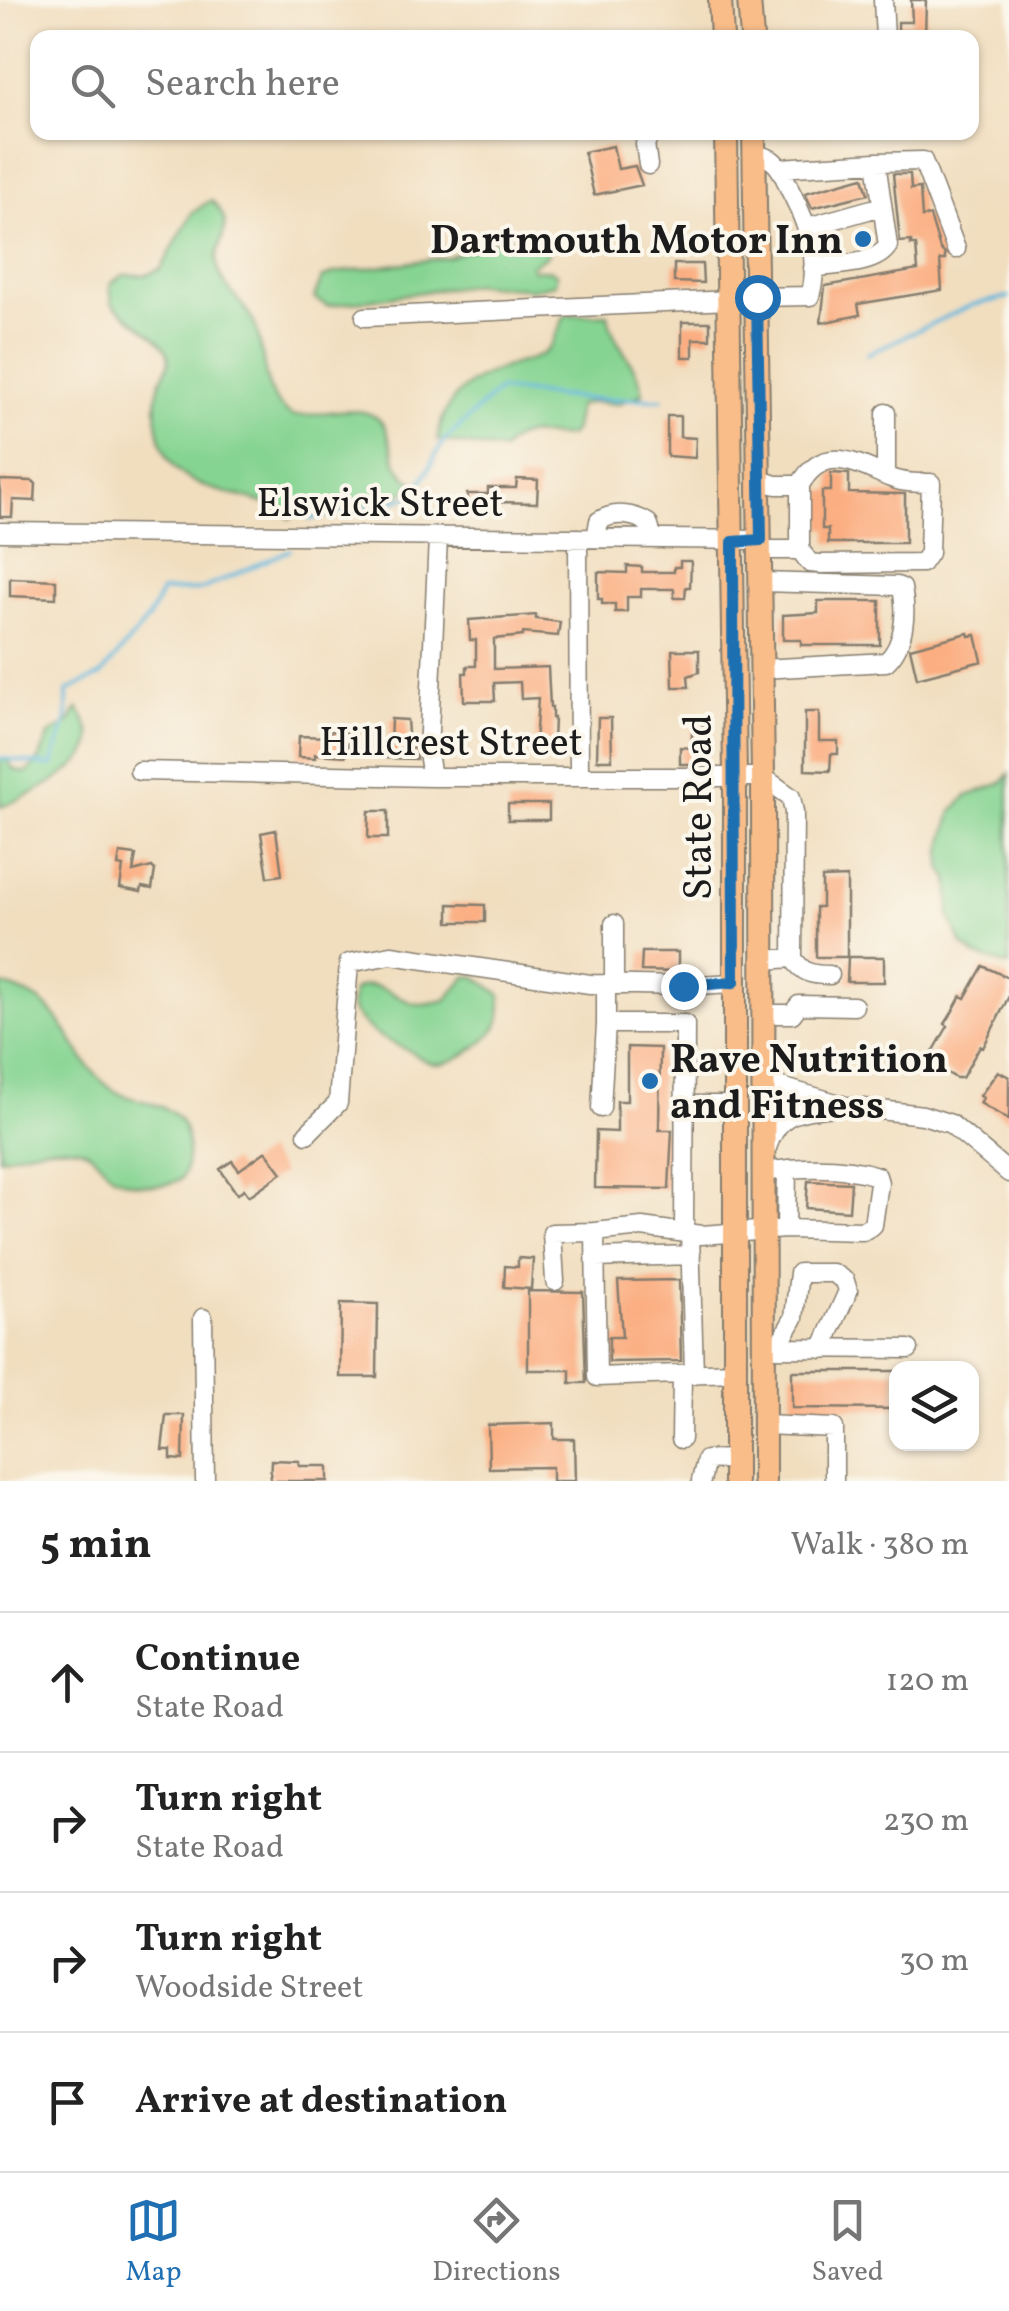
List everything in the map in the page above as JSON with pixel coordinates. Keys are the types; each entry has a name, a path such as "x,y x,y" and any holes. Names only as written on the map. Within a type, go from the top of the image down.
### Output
{"main road":[{"path":"720,0 722,30"},
{"path":"749,0 751,30"},
{"name":"State Road","path":"726,140 735,775 735,1470"},
{"name":"State Road","path":"754,143 764,1082 774,1229 764,1481"}],"street":[{"path":"884,0 886,30"},
{"path":"647,140 648,164"},
{"path":"754,143 779,168 808,228 813,268 810,296 757,297"},
{"path":"779,168 923,161 956,249"},
{"path":"813,268 886,252 876,162"},
{"path":"808,228 882,206"},
{"path":"365,317 730,300"},
{"path":"800,550 800,485 812,470 829,460 857,462 886,475 886,412"},
{"name":"Elswick Street","path":"0,532 653,538 800,550 810,563 820,564 922,562 930,553 930,483 886,475"},
{"path":"760,480 800,485"},
{"path":"432,776 428,753 438,538"},
{"path":"579,776 587,538"},
{"path":"761,582 897,586 902,588 904,599 901,640 886,662 762,668"},
{"name":"Hillcrest Street","path":"139,770 763,777"},
{"path":"763,777 791,797 793,958 800,970 830,975"},
{"path":"763,841 794,840"},
{"path":"601,1108 614,924"},
{"path":"307,1134 338,1104 349,963 391,955 610,984 683,986 734,982"},
{"path":"764,960 793,958"},
{"path":"764,1014 792,1014 799,1005 854,1006"},
{"path":"606,1024 684,1024 687,1233 691,1255 682,1440"},
{"path":"764,1082 846,1106 923,1115 950,1124 1009,1172"},
{"path":"684,1105 734,1104"},
{"path":"555,1281 552,1233 642,1227 687,1233 868,1229 876,1215 877,1176 772,1166 773,1128 794,1112 846,1106"},
{"path":"596,1232 597,1376 734,1372"},
{"path":"596,1258 691,1255"},
{"path":"771,1348 794,1318 798,1273 833,1274 845,1280 848,1292 822,1348"},
{"path":"203,1318 205,1481"},
{"path":"771,1348 908,1349"},
{"path":"764,1424 834,1428 834,1480"},
{"path":"701,1481 706,1460 735,1470"}],"green space":[{"path":"211,200 220,211 225,228 218,253 219,273 255,325 274,398 293,416 346,411 375,417 383,424 404,475 415,483 401,493 371,502 321,506 290,518 262,503 198,484 173,465 163,447 156,414 168,355 159,341 112,303 110,284 123,275 146,275 161,269 192,213"},
{"path":"521,237 548,247 547,255 531,266 533,270 557,274 555,284 532,289 477,284 327,306 314,298 322,278 335,273 448,257"},
{"path":"608,314 643,394 617,404 578,405 574,430 569,436 524,435 503,451 437,440 447,409 464,388 487,374 544,353 565,315"},
{"path":"78,708 91,737 81,760 55,780 0,807 0,758 13,769 26,773 39,760 49,735 70,722"},
{"path":"1009,774 1009,966 976,956 961,943 950,916 949,879 942,868 942,850 952,811 967,796 1002,783"},
{"path":"467,976 477,977 501,995 500,1019 483,1042 444,1063 428,1062 376,1035 351,1008 353,991 361,987 376,986 413,1003 425,1004 446,1000"},
{"path":"0,984 31,996 48,1008 90,1068 109,1087 160,1106 177,1117 187,1145 182,1178 158,1185 130,1182 114,1176 89,1152 78,1148 38,1148 0,1158"}],"building":[{"path":"911,0 926,0 925,30 898,30 898,22 912,22"},
{"path":"613,146 618,169 635,166 642,185 594,195 584,152"},
{"path":"893,174 910,174 911,189 920,188 922,217 930,216 945,254 945,260 940,260 942,290 858,304 860,315 821,323 825,286 918,270 916,245 911,245 911,241 900,242"},
{"path":"863,177 868,194 812,208 805,193"},
{"path":"674,264 702,264 703,283 674,282"},
{"path":"682,322 710,322 710,339 693,339 693,357 682,357"},
{"path":"667,416 680,416 680,437 696,438 695,458 667,456"},
{"path":"831,473 849,474 849,493 905,494 905,543 828,543 828,529 822,529 822,491 831,491"},
{"path":"517,479 538,480 537,503 498,502 497,510 467,509 467,494 488,494 488,488 516,488"},
{"path":"0,480 33,481 35,501 13,500 12,517 0,517"},
{"path":"680,561 691,561 690,587 686,587 685,598 674,598 674,589 641,589 641,597 627,597 627,612 615,612 615,604 602,604 602,599 598,599 598,572 627,573 627,566 642,567 642,572 674,572"},
{"path":"10,578 56,580 56,598 10,596"},
{"path":"818,601 880,601 880,645 801,645 801,640 783,640 783,615 818,613"},
{"path":"536,615 536,619 560,622 558,636 523,633 494,639 494,669 548,667 554,718 553,743 545,746 535,745 538,698 521,699 520,682 494,683 495,701 464,701 463,673 467,673 467,666 476,666 476,640 470,640 469,620"},
{"path":"968,633 976,635 982,661 917,678 910,648"},
{"path":"672,650 699,650 699,672 688,676 689,687 673,687"},
{"path":"805,712 819,712 819,741 838,741 838,754 831,754 830,771 805,770"},
{"path":"598,718 611,718 612,760 597,760"},
{"path":"391,719 407,720 409,748 416,749 416,759 386,758"},
{"path":"693,721 703,721 702,764 680,764 680,747 691,748"},
{"path":"330,731 350,733 346,756 298,757 299,736 330,737"},
{"path":"508,804 549,804 549,820 508,820"},
{"path":"369,811 388,811 388,838 368,838"},
{"path":"276,830 282,875 268,877 261,833"},
{"path":"120,853 136,855 133,872 152,867 155,870 152,889 142,887 141,892 120,888"},
{"path":"847,877 847,957 816,957 816,907 822,907 822,878"},
{"path":"449,904 485,905 485,922 449,922"},
{"path":"642,952 678,952 678,972 641,971"},
{"path":"848,957 884,957 884,982 847,982"},
{"path":"983,966 1009,978 1009,996 983,1048 980,1046 962,1078 956,1078 929,1059 961,996 965,998"},
{"path":"627,1047 660,1048 659,1130 672,1130 669,1189 595,1188 596,1131 617,1132 617,1101 627,1101"},
{"path":"998,1071 1009,1077 1009,1120 980,1103 980,1096"},
{"path":"266,1151 282,1173 249,1196 244,1189 237,1194 220,1169 232,1161 239,1170"},
{"path":"808,1181 851,1183 849,1211 806,1208"},
{"path":"518,1258 533,1259 531,1289 504,1287 505,1266 518,1267"},
{"path":"679,1280 681,1361 609,1362 609,1337 622,1337 618,1281"},
{"path":"528,1291 583,1292 586,1383 570,1383 570,1370 528,1370"},
{"path":"341,1303 378,1304 377,1377 340,1377"},
{"path":"792,1371 889,1371 889,1409 792,1408"},
{"path":"166,1415 184,1415 183,1460 171,1459 171,1450 162,1450"},
{"path":"554,1423 554,1439 574,1439 575,1481 552,1481 552,1467 489,1468 488,1425"},
{"path":"271,1460 299,1461 299,1466 328,1466 328,1481 270,1481"}],"waterway":[{"path":"867,354 972,305 1009,297"},
{"path":"309,519 414,496 443,442 499,390 590,399 662,399"},
{"path":"0,758 52,766 67,717 67,691 101,675 148,619 162,591 200,590 290,550"}],"place":[{"name":"Dartmouth Motor Inn","path":"863,239"},
{"name":"Rave Nutrition and Fitness","path":"650,1081"}],"route":[{"path":"683,986 734,982 733,542 761,540 757,297"}]}
